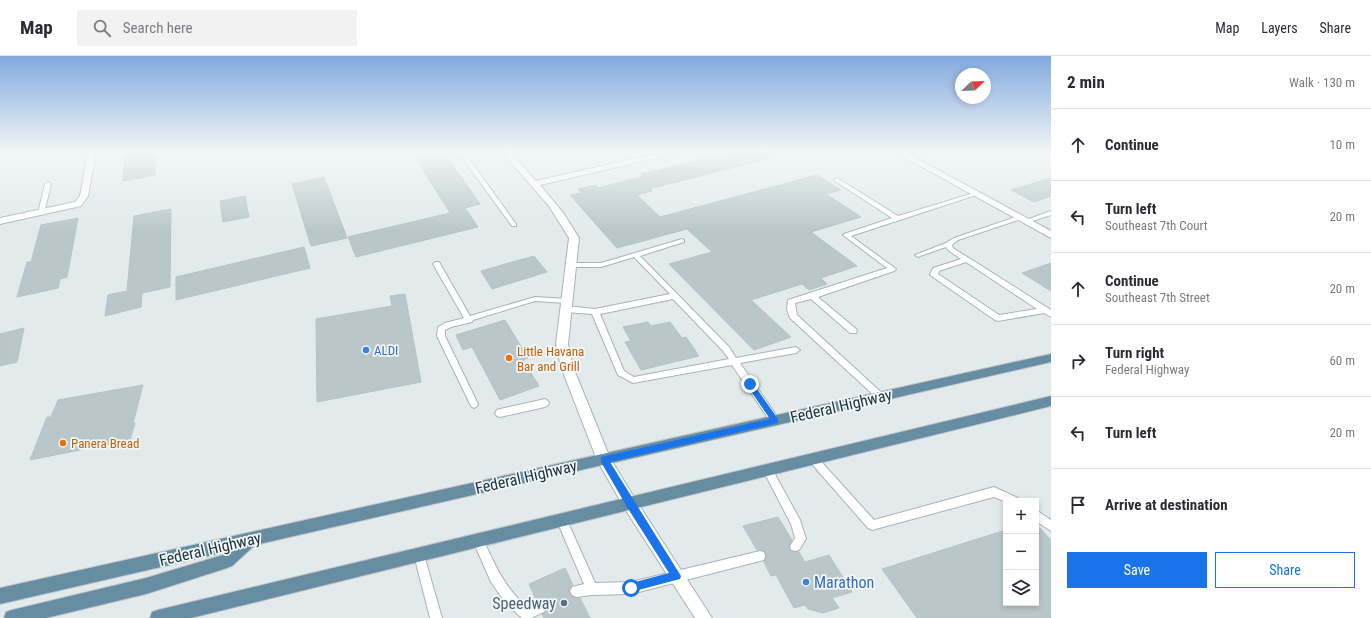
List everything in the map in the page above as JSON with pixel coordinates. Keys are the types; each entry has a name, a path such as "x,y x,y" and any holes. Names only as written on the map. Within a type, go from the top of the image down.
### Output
{"main road":[{"name":"Federal Highway","path":"0,596 1051,358"},
{"path":"158,618 814,460 1051,401"},
{"path":"12,618 146,586 227,561 251,540"}],"street":[{"path":"0,221 78,204 84,196 87,178"},
{"path":"529,178 569,228 574,238 562,344 567,367 604,460 630,504 704,618"},
{"path":"534,184 559,178"},
{"path":"947,178 1051,235"}],"lane":[{"path":"480,178 514,225"},
{"path":"837,180 898,219"},
{"path":"41,213 48,184"},
{"path":"881,397 793,316 791,309 792,302 892,269 846,235 976,194"},
{"path":"918,255 948,244 956,239 1051,213"},
{"path":"571,265 601,265 682,241"},
{"path":"948,244 950,250 1048,312"},
{"path":"636,255 726,350 776,421"},
{"path":"966,260 936,270 934,275 998,318 1048,312"},
{"path":"437,264 469,320"},
{"path":"474,404 442,336 441,329 448,325 469,320 535,299 595,312 674,296"},
{"path":"812,296 854,331"},
{"path":"595,312 621,374 633,380 796,350"},
{"path":"500,413 545,403"},
{"path":"814,460 872,525 994,492 1007,498"},
{"path":"768,470 800,533 801,538 795,546"},
{"path":"1039,517 1051,526"},
{"path":"562,521 592,589"},
{"path":"478,541 495,578 511,601 526,614 540,608"},
{"path":"419,555 436,618"},
{"path":"576,591 631,588 760,556"}],"building":[{"path":"123,178 138,178 123,181"},
{"path":"324,178 347,238 311,246 292,184"},
{"path":"428,178 462,178 480,204 465,208 478,227 356,257 348,237 450,213"},
{"path":"635,178 691,178 649,189 652,191 637,195 660,217 805,178 822,178 841,190 826,194 861,217 811,232 857,266 821,278 827,284 809,290 802,284 751,300 791,337 754,350 669,264 712,252 687,229 617,248 570,195 581,193 578,189 596,185 598,188"},
{"path":"1051,178 1051,196 1034,202 1011,190"},
{"path":"245,196 249,217 223,222 220,201"},
{"path":"171,209 170,287 142,293 141,307 105,316 108,295 127,291 134,216"},
{"path":"78,218 67,277 60,279 58,288 17,297 27,262 31,262 41,225"},
{"path":"304,247 310,268 176,300 176,277"},
{"path":"534,256 547,272 492,289 481,271"},
{"path":"1051,263 1051,291 1022,273"},
{"name":"ALDI","path":"405,294 421,382 317,402 316,319 392,306 390,296"},
{"path":"505,320 528,358 523,360 539,386 500,400 472,347 463,350 456,335"},
{"path":"648,322 651,326 670,322 682,338 686,337 699,356 641,370 625,342 631,341 623,327"},
{"path":"24,328 17,362 0,366 0,334"},
{"path":"143,385 130,440 30,460 47,417 51,417 58,400"},
{"path":"778,517 792,540 789,546 791,551 799,552 805,562 829,555 852,592 832,598 839,608 823,613 808,609 805,605 794,608 776,575 771,576 764,562 766,556 765,552 757,550 743,526"},
{"path":"1039,527 1051,540 1051,618 917,618 882,569 1003,531 1003,606 1039,606"},
{"path":"565,568 573,585 571,586 569,592 571,596 580,598 590,618 544,618 542,614 545,613 547,607 545,603 541,601 537,602 529,584"}],"place":[{"name":"ALDI","path":"366,350"},
{"name":"Little Havana Bar and Grill","path":"509,358"},
{"name":"Panera Bread","path":"63,443"},
{"name":"Marathon","path":"806,582"},
{"name":"Speedway","path":"564,603"}],"route":[{"path":"631,588 676,576 604,460 776,421 750,384"}]}
